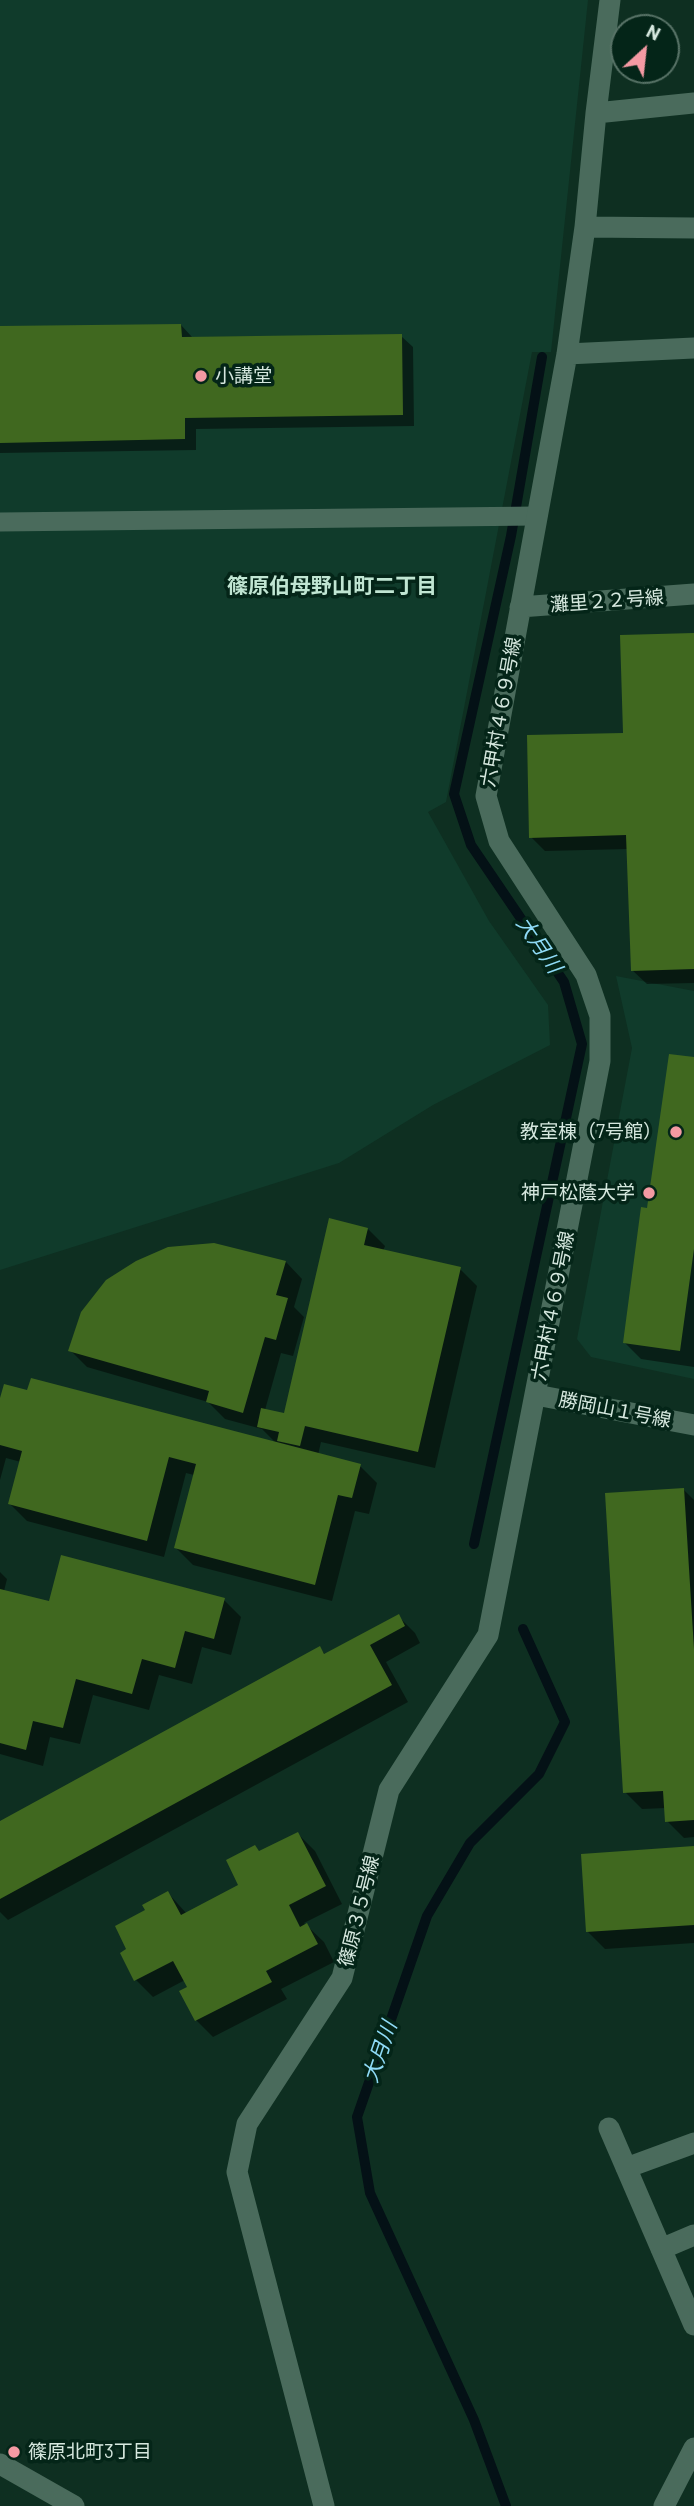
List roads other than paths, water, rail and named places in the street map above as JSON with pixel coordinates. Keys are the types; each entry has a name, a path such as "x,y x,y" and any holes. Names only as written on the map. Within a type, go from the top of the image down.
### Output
{"street":[{"name":"六甲村４６９号線","path":"536,1395 600,1061 600,1016 586,975 499,841 486,796 520,607 531,516 566,354 585,227 610,0"},
{"path":"596,113 694,103"},
{"path":"585,227 694,228"},
{"path":"566,354 694,348"},
{"name":"灘里２２号線","path":"520,607 694,594"},
{"name":"勝岡山１号線","path":"536,1395 694,1425"},
{"name":"篠原３５号線","path":"324,2506 237,2172 247,2124 342,1978 389,1790 488,1635 536,1395"},
{"path":"609,2128 694,2325"},
{"path":"626,2168 694,2143"},
{"path":"661,2249 694,2235"},
{"path":"664,2506 694,2448"},
{"path":"0,2464 74,2506"}],"lane":[{"path":"0,522 531,516"}],"waterway":[{"name":"大月川","path":"474,1544 582,1044 564,982 471,845 454,794 511,536 542,357"},
{"name":"大月川","path":"506,2506 474,2420 370,2193 357,2117 427,1916 470,1843 539,1774 565,1722 523,1629"}],"place":[{"name":"小講堂","path":"201,376"},
{"name":"教室棟（7号館）","path":"676,1132"},
{"name":"神戸松蔭大学","path":"649,1193"},
{"name":"篠原北町3丁目","path":"14,2452"}],"district":[{"name":"篠原伯母野山町二丁目","path":"332,586"}]}
